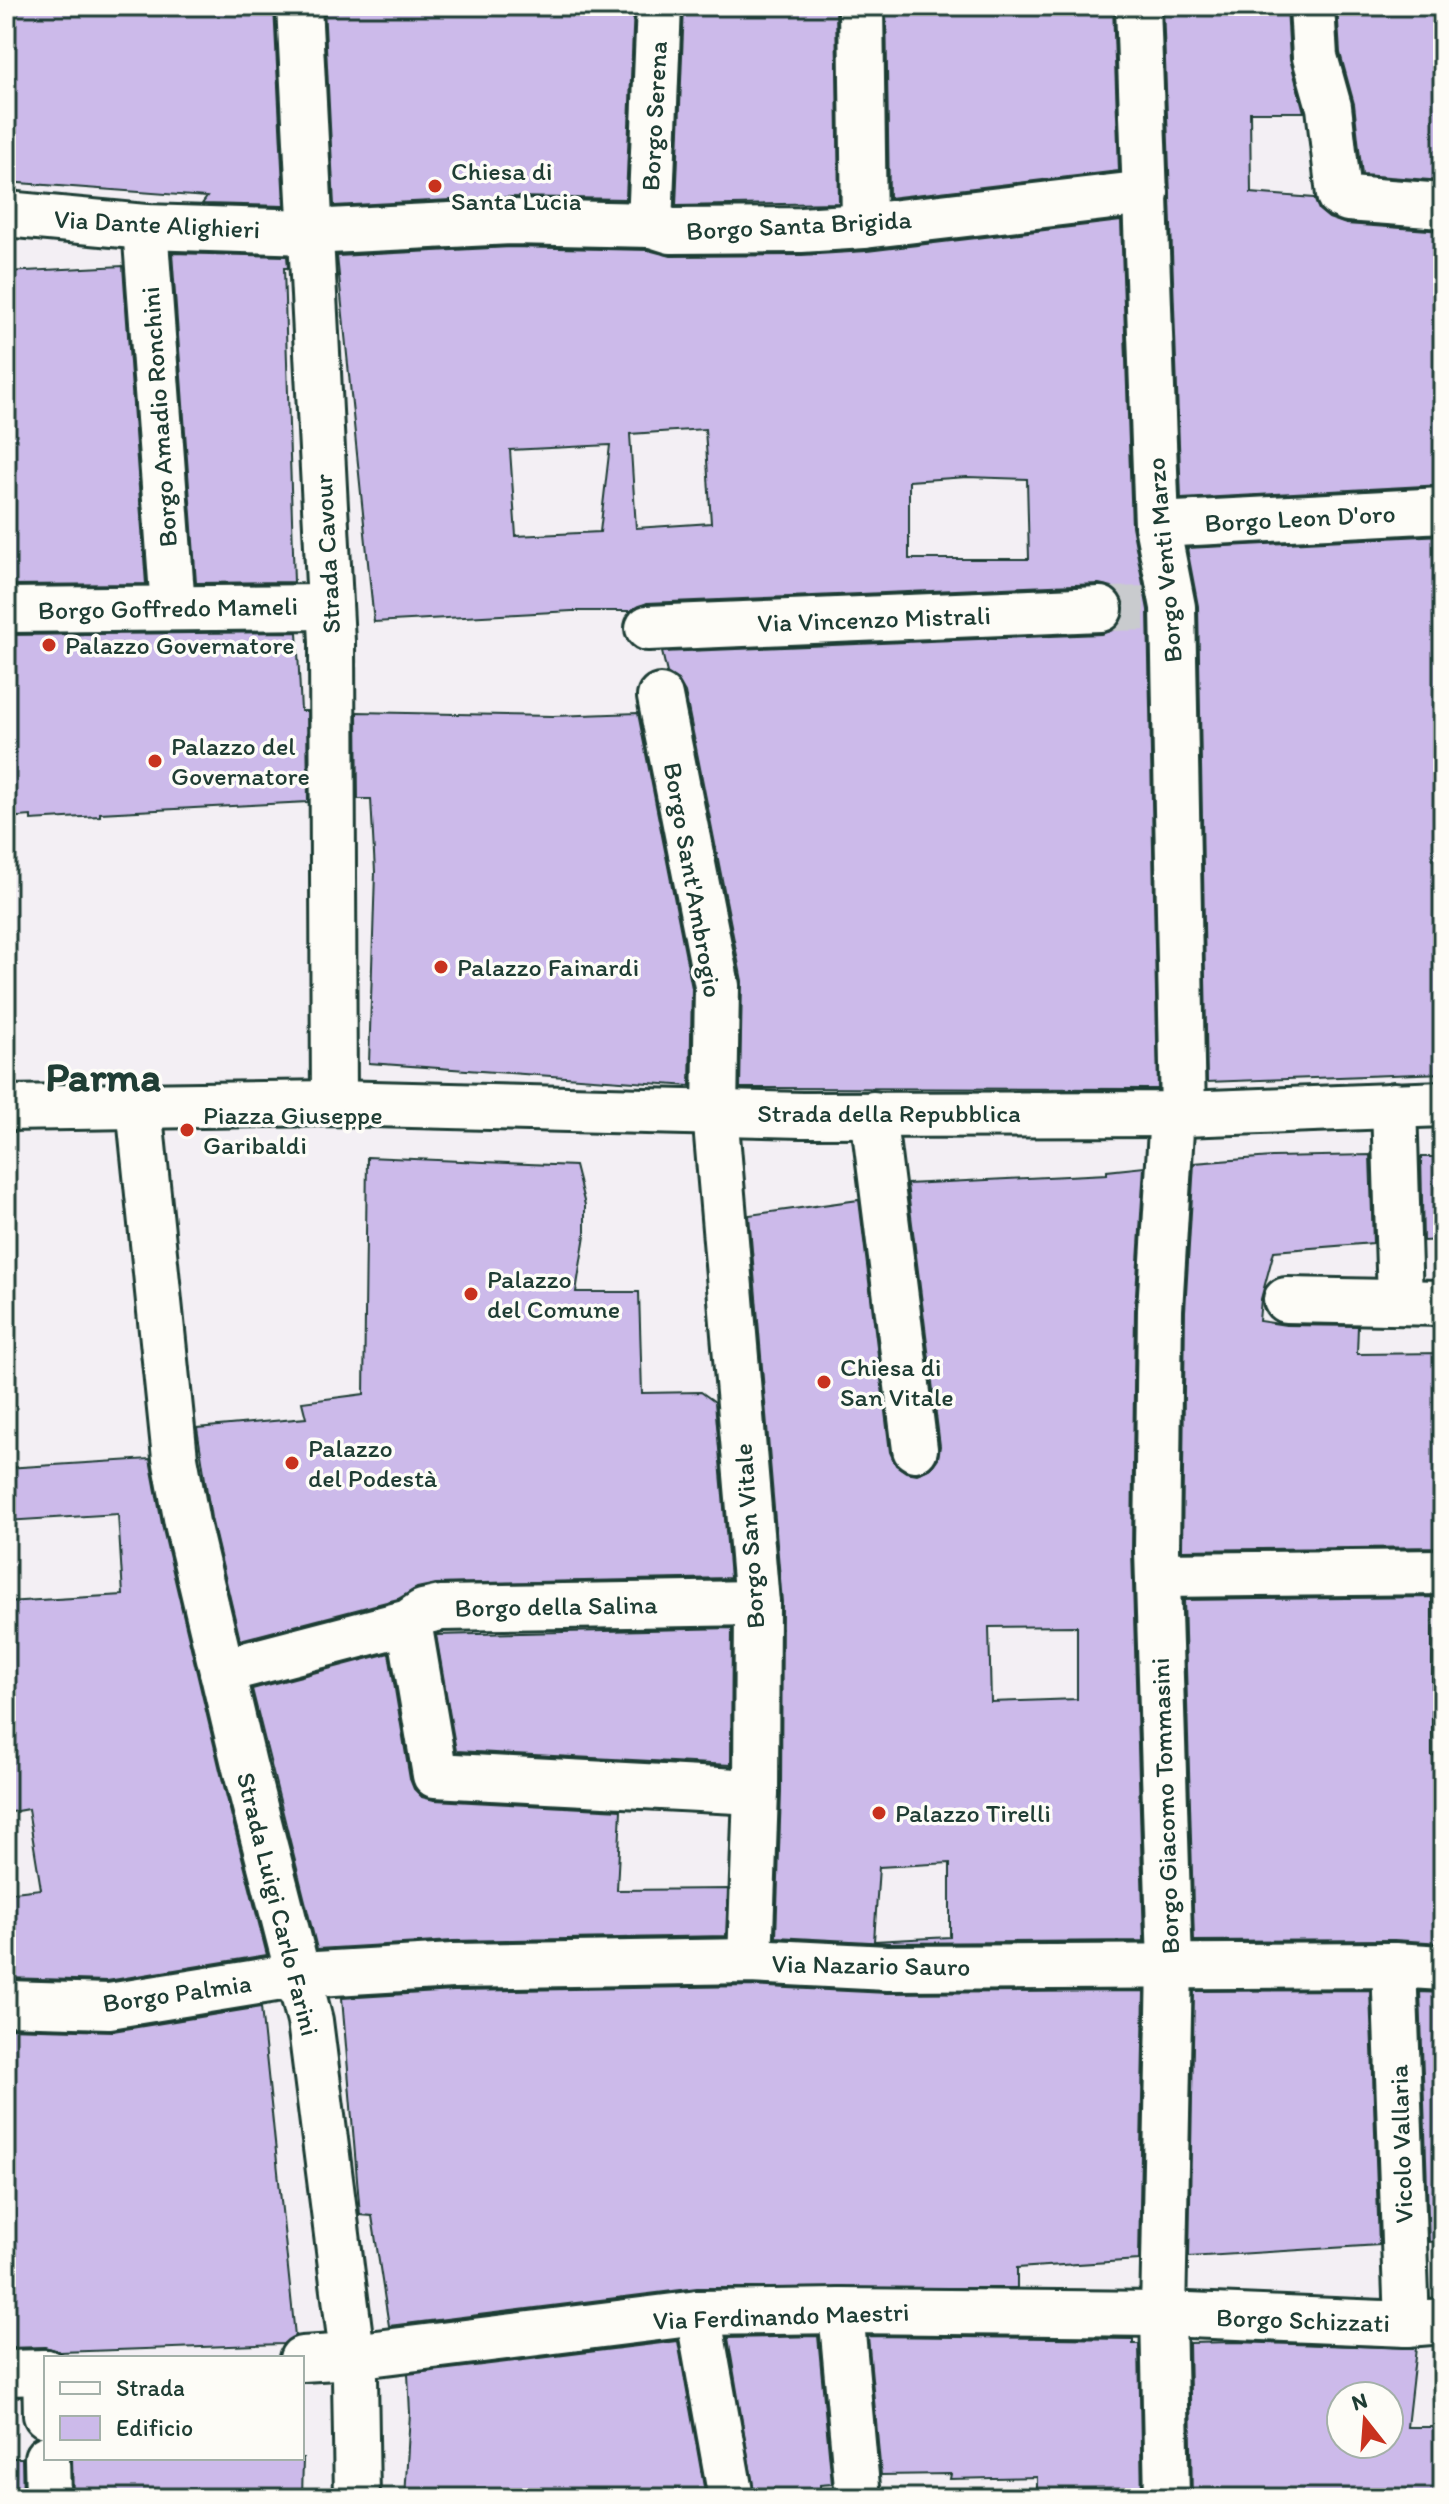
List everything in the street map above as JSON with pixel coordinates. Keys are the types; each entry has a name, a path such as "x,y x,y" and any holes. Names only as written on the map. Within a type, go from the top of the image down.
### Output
{"street":[{"name":"Strada Cavour","path":"299,6 330,607 334,1103"},
{"name":"Borgo Serena","path":"650,225 659,6"},
{"path":"861,6 864,226"},
{"name":"Borgo Venti Marzo","path":"1138,6 1157,525 1165,608 1177,1114"},
{"path":"1312,6 1315,57 1329,107 1339,195 1348,199 1443,206"},
{"name":"Borgo Santa Brigida","path":"309,232 511,222 650,225 671,231 736,232 864,226 1146,193"},
{"name":"Via Dante Alighieri","path":"6,214 145,227 309,232"},
{"name":"Borgo Amadio Ronchini","path":"145,227 173,608"},
{"name":"Borgo Leon D'oro","path":"1157,525 1443,510"},
{"name":"Borgo Goffredo Mameli","path":"6,610 330,607"},
{"name":"Via Vincenzo Mistrali","path":"648,628 1100,609"},
{"name":"Borgo Sant'Ambrogio","path":"660,697 717,986 715,1112"},
{"path":"6,1108 334,1103"},
{"name":"Strada della Repubblica","path":"334,1103 873,1114 1177,1114 1443,1104"},
{"path":"1394,1105 1400,1302"},
{"name":"Strada Luigi Carlo Farini","path":"139,1106 175,1458 187,1523 257,1818 310,2021 353,2356 357,2399 357,2498"},
{"name":"Borgo San Vitale","path":"715,1112 757,1603 756,1792 750,1961"},
{"path":"873,1114 915,1449"},
{"name":"Borgo Giacomo Tommasini","path":"1167,2498 1163,2314 1170,1965 1158,1575 1160,1310 1177,1114"},
{"path":"1286,1300 1443,1303"},
{"path":"1158,1575 1443,1572"},
{"name":"Borgo della Salina","path":"222,1671 409,1622 423,1612 441,1608 757,1603"},
{"path":"409,1622 435,1775 756,1792"},
{"name":"Via Nazario Sauro","path":"300,1975 453,1966 750,1961 887,1968 1170,1965 1394,1965 1443,1968"},
{"name":"Vicolo Vallaria","path":"1394,1965 1425,2323"},
{"name":"Borgo Palmia","path":"6,2003 109,2006 300,1975"},
{"path":"841,2311 858,2498"},
{"path":"698,2313 731,2498"},
{"name":"Via Ferdinando Maestri","path":"304,2359 353,2356 698,2313 1163,2314"},
{"name":"Borgo Schizzati","path":"1163,2314 1425,2323"},
{"path":"6,2373 44,2372"},
{"path":"47,2460 48,2498"}],"building":[{"path":"6,6 274,6 284,206 202,204 207,197 6,182"},
{"path":"324,6 634,6 626,199 510,197 334,206"},
{"path":"684,6 836,6 839,203 676,206"},
{"path":"886,6 1113,6 1119,171 889,198"},
{"path":"1163,6 1287,6 1290,59 1304,112 1250,112 1251,193 1314,198 1319,210 1329,218 1346,224 1443,231 1443,485 1181,499"},
{"path":"1337,6 1443,6 1443,181 1362,175 1354,104 1340,53"},
{"path":"1121,221 1132,526 1148,610 1158,1089 740,1088 742,981 685,692 678,680 667,673 662,652 1101,634 1113,630 1122,621 1125,609 1121,596 1112,587 1099,584 647,603 631,611 572,611 374,622 337,256 511,247 648,250 671,256 867,251","holes":["705,429 711,523 636,528 630,434","610,445 600,532 516,536 510,450","967,477 1027,479 1029,559 909,559 909,481"]},
{"path":"172,253 287,256 288,268 284,268 294,582 196,583"},
{"path":"123,266 146,584 6,585 6,272"},
{"path":"1443,535 1443,1073 1207,1082 1198,606 1187,548"},
{"name":"Palazzo del Governatore","path":"297,632 301,711 307,711 308,802 100,813 100,816 31,820 31,816 6,818 6,635"},
{"path":"357,712 553,716 638,713 692,988 690,1086 369,1063 375,872 371,799 358,799"},
{"path":"1370,1155 1373,1243 1274,1251 1261,1299 1259,1321 1286,1325 1358,1326 1357,1354 1443,1353 1443,1547 1182,1550 1185,1311 1194,1163 1272,1157"},
{"path":"367,1157 575,1166 585,1205 585,1235 576,1292 639,1292 642,1393 701,1392 715,1402 730,1578 436,1584 417,1588 398,1599 240,1640 211,1518 197,1428 306,1418 302,1402 364,1394"},
{"path":"1421,1157 1443,1157 1443,1240 1423,1241"},
{"path":"1144,1167 1135,1310 1132,1550 1144,1941 888,1943 776,1937 781,1792 782,1602 749,1215 859,1200 890,1452 896,1465 906,1472 917,1474 931,1468 938,1458 940,1446 907,1184 1107,1174 1107,1171","holes":["1077,1626 1077,1699 991,1702 989,1627","950,1863 950,1937 874,1941 879,1867"]},
{"path":"150,1459 163,1529 267,1955 107,1981 6,1978 6,1893 41,1889 28,1809 6,1813 6,1602 123,1595 118,1514 6,1521 6,1468"},
{"path":"1432,1597 1432,1756 1443,1756 1443,1943 1394,1940 1194,1941 1184,1600"},
{"path":"732,1628 731,1765 456,1751 436,1635"},
{"path":"389,1653 410,1779 422,1797 621,1810 617,1890 728,1889 726,1936 453,1941 317,1949 252,1689"},
{"path":"750,1986 887,1993 1144,1991 1139,2260 1017,2268 1017,2288 697,2288 389,2326 372,2216 360,2215 342,1998 454,1991"},
{"path":"1370,1990 1379,2245 1189,2257 1194,1991"},
{"path":"1420,1992 1443,1993 1443,2241 1429,2242"},
{"path":"261,2007 295,2336 283,2344 60,2352 45,2347 6,2348 6,2028 113,2031"},
{"path":"818,2336 832,2484 820,2485 820,2498 755,2498 728,2338"},
{"path":"868,2336 1133,2339 1133,2344 1139,2344 1142,2498 1037,2498 1037,2477 950,2479 951,2474 881,2475"},
{"path":"678,2341 706,2498 405,2498 410,2413 408,2374"},
{"path":"1189,2343 1416,2348 1407,2427 1443,2427 1443,2498 1192,2498"},
{"path":"6,2458 22,2458 23,2498 6,2498"},
{"path":"72,2460 303,2460 302,2498 73,2498"}],"tunnel":[{"path":"1100,609 1156,608"}],"place":[{"name":"Chiesa di Santa Lucia","path":"435,186"},
{"name":"Palazzo Governatore","path":"49,645"},
{"name":"Palazzo del Governatore","path":"155,761"},
{"name":"Palazzo Fainardi","path":"441,967"},
{"name":"Piazza Giuseppe Garibaldi","path":"187,1130"},
{"name":"Palazzo del Comune","path":"471,1294"},
{"name":"Chiesa di San Vitale","path":"824,1382"},
{"name":"Palazzo del Podestà","path":"292,1463"},
{"name":"Palazzo Tirelli","path":"879,1813"}],"district":[{"name":"Parma","path":"103,1076"}]}
